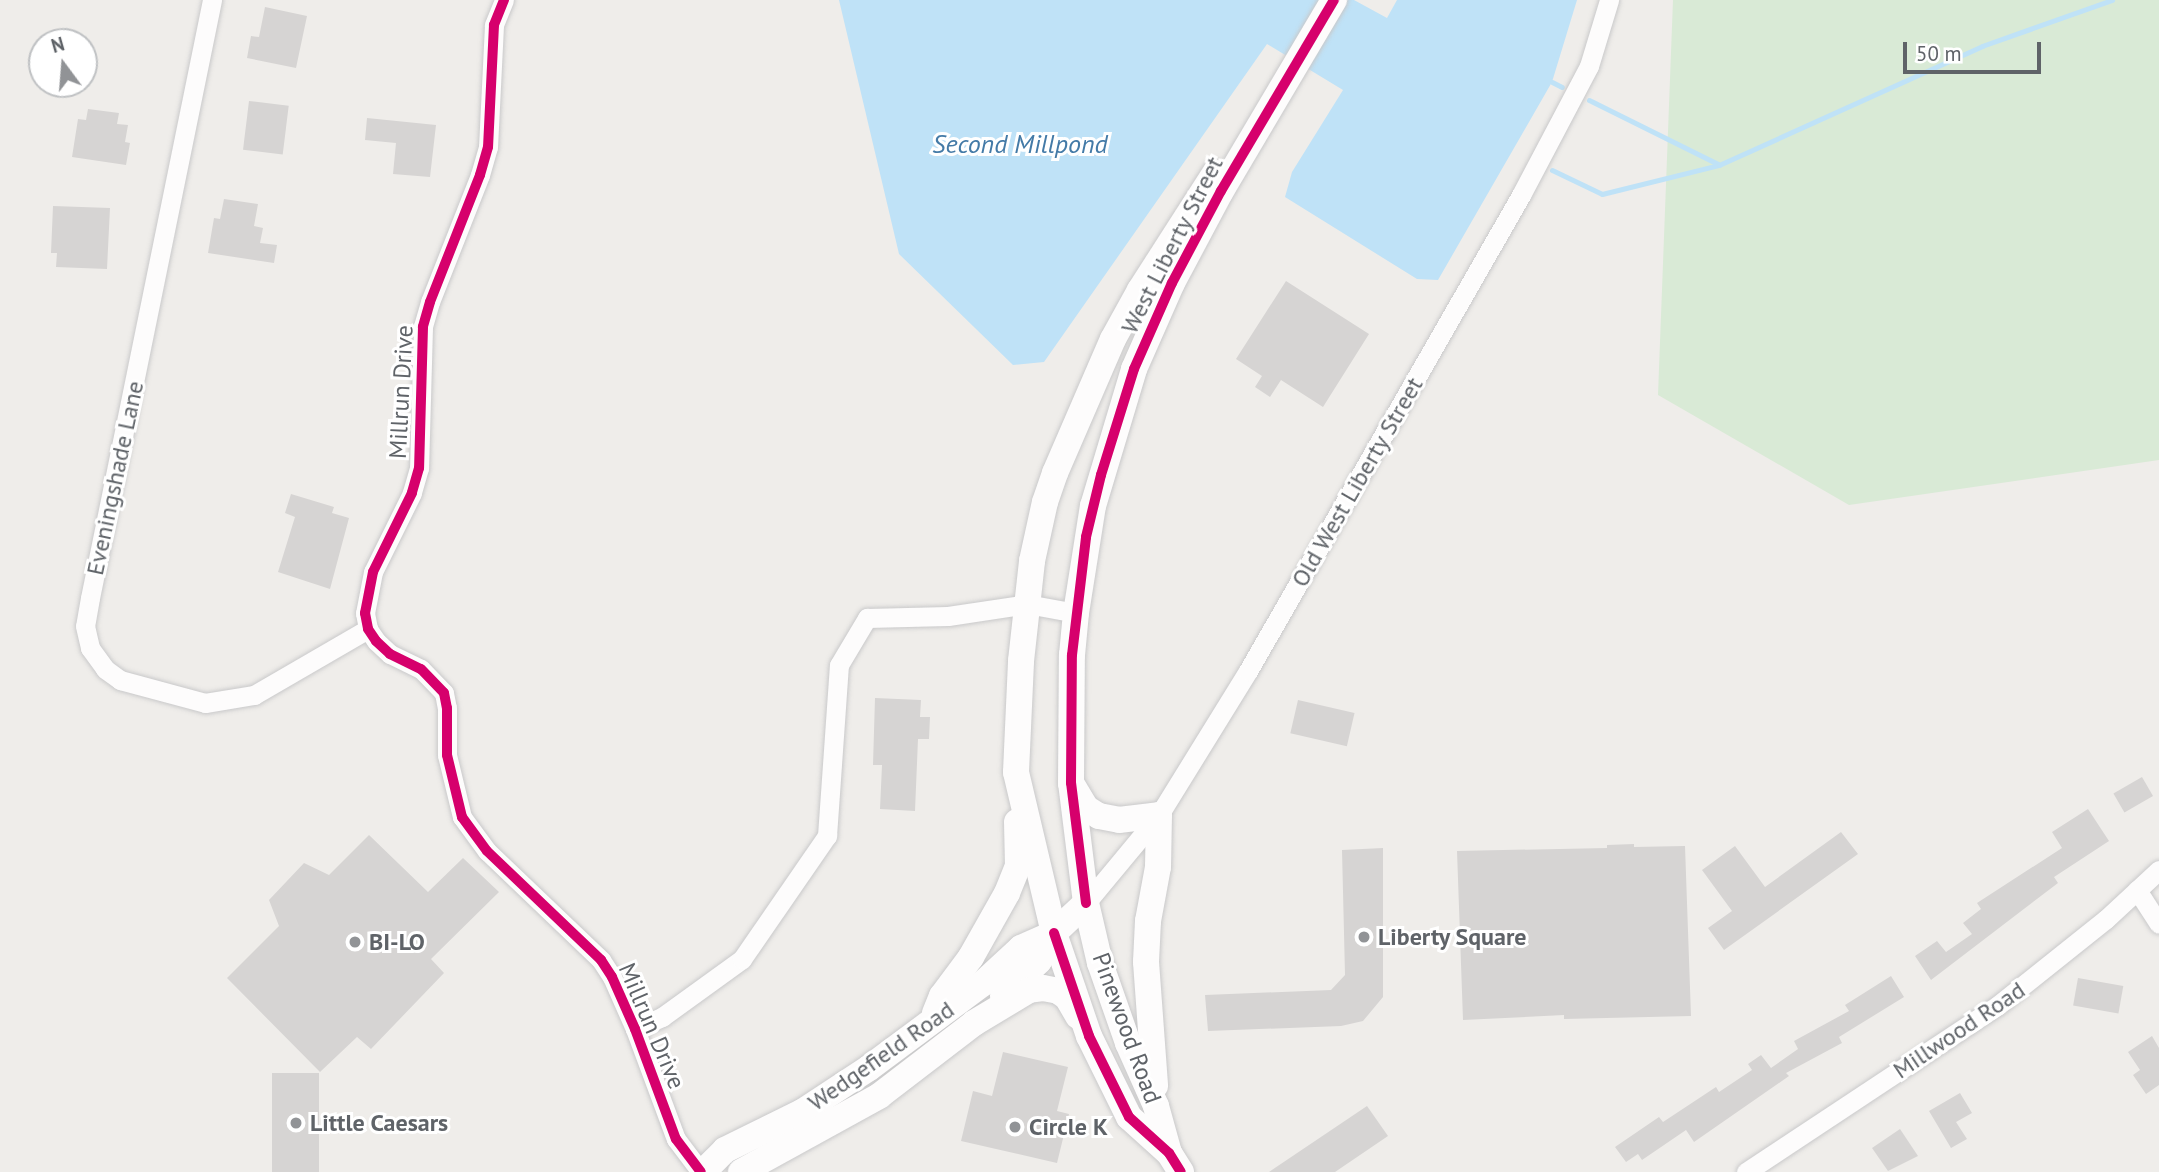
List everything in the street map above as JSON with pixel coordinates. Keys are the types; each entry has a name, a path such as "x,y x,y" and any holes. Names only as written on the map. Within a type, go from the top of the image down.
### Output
{"main road":[{"name":"West Liberty Street","path":"1086,903 1071,783 1072,655 1093,506 1134,369 1172,283 1281,87 1335,0"},
{"name":"West Liberty Street","path":"1055,933 1016,772 1027,604 1045,502 1114,340 1172,236 1208,182 1281,87"},
{"path":"932,1022 942,996 995,918 1018,866 1016,772"},
{"path":"1071,783 1086,808 1099,816 1119,821 1159,815 1158,866 1148,921 1146,962 1156,1105"},
{"name":"Old West Liberty Street","path":"1055,933 1086,903"},
{"name":"Pinewood Road","path":"1086,903 1100,962 1120,1020 1156,1105 1175,1163"},
{"path":"974,1023 1039,961 1055,933"},
{"name":"Wedgefield Road","path":"702,1172 725,1150 802,1112 932,1022 982,984 1021,948 1055,933"},
{"name":"Pinewood Road","path":"1055,933 1089,1036 1129,1117 1175,1163"},
{"path":"974,1023 1029,990 1043,988 1058,991 1067,997 1089,1036"},
{"name":"Wedgefield Road","path":"741,1172 880,1096 974,1023"}],"street":[{"name":"Eveningshade Lane","path":"212,0 90,598 85,626 90,648 105,669 120,680 205,703 254,695 368,629"},
{"name":"Millrun Drive","path":"504,0 494,25 488,147 423,327 419,468 412,493 373,572 365,613 368,629 390,654 421,669 444,693 447,708 447,755 462,817 472,834 601,960 612,977 635,1029 676,1139 702,1172"},
{"name":"Old West Liberty Street","path":"1086,903 1159,815 1248,671 1521,195 1589,66 1609,0"},
{"path":"635,1029 662,1017 742,959 827,835 839,665 867,618 948,616 1027,604 1076,613"},
{"name":"Millwood Road","path":"1746,1172 2040,975 2159,870"},
{"path":"2137,890 2159,924"}],"green space":[{"path":"1673,0 2159,0 2159,460 1849,505 1658,395"}],"water":[{"name":"Second Millpond","path":"839,0 1354,0 1387,18 1397,0 1577,0 1552,82 1438,280 1417,279 1285,197 1292,172 1343,90 1267,44 1044,362 1013,365 899,254"}],"building":[{"path":"265,7 307,16 296,68 247,58 251,36 259,37"},
{"path":"249,101 289,106 283,155 243,150"},
{"path":"88,109 119,113 117,124 128,125 125,142 130,143 126,165 72,157 78,119 86,120"},
{"path":"367,118 436,125 430,177 393,174 396,143 365,140"},
{"path":"224,199 258,204 254,226 263,228 260,243 277,245 274,263 208,253 214,218 220,219"},
{"path":"53,206 110,208 107,269 56,267 57,253 51,253"},
{"path":"1286,281 1369,334 1323,407 1281,380 1270,397 1255,387 1262,376 1236,359"},
{"path":"291,494 334,507 332,513 349,518 330,589 278,572 295,517 285,513"},
{"path":"875,698 921,700 920,717 930,717 929,739 918,739 915,811 880,809 882,765 873,765"},
{"path":"1298,700 1355,713 1347,746 1290,733"},
{"path":"2142,777 2153,796 2124,813 2113,794"},
{"path":"2088,809 2109,841 2054,877 2058,883 1931,980 1915,956 1937,941 1946,952 1972,934 1963,923 1981,909 1977,903 2062,848 2052,832"},
{"path":"1841,832 1858,854 1724,950 1708,928 1732,911 1702,870 1735,846 1765,887"},
{"name":"BI-LO","path":"369,835 428,892 463,858 499,892 431,959 444,973 371,1049 357,1037 320,1072 227,978 279,926 269,900 304,863 329,875"},
{"path":"1634,844 1634,847 1685,846 1691,1016 1564,1019 1564,1015 1463,1020 1457,851 1607,848 1607,845"},
{"name":"Liberty Square","path":"1383,848 1383,997 1363,1021 1341,1026 1208,1031 1205,995 1331,990 1345,975 1342,850"},
{"path":"1891,976 1904,997 1839,1037 1842,1043 1786,1073 1789,1076 1694,1142 1686,1130 1642,1160 1638,1154 1626,1162 1615,1147 1659,1117 1663,1122 1716,1087 1719,1092 1752,1070 1748,1064 1761,1055 1771,1068 1798,1049 1794,1041 1849,1011 1845,1005"},
{"path":"2078,978 2123,986 2118,1014 2073,1006"},
{"path":"2152,1036 2159,1048 2159,1085 2146,1094 2133,1075 2140,1070 2128,1052"},
{"name":"Circle K","path":"1003,1052 1068,1067 1057,1111 1069,1114 1057,1163 961,1141 973,1091 992,1096"},
{"path":"272,1073 319,1073 319,1172 272,1172"},
{"path":"1960,1093 1972,1113 1956,1122 1967,1139 1951,1148 1929,1111"},
{"path":"1367,1106 1388,1136 1335,1172 1269,1172"},
{"path":"1900,1129 1918,1156 1888,1171 1872,1148"}],"waterway":[{"path":"1552,170 1602,194 1719,165 1982,46 2112,0"},
{"path":"1552,82 1562,87"},
{"path":"1589,100 1718,164"}],"cycle path":[{"path":"504,0 494,25 488,147 423,327 419,468 412,493 373,572 365,613 368,629 376,641 390,654 421,669 444,693 447,708 447,755 462,817 487,851 601,960 612,977 635,1029 676,1139 701,1172"},
{"path":"1086,903 1071,783 1072,655 1086,537 1101,475 1134,369 1172,283 1221,191 1334,0"},
{"path":"1054,933 1089,1036 1129,1117 1169,1153 1181,1172"}],"place":[{"name":"Liberty Square","path":"1364,937"},
{"name":"BI-LO","path":"355,942"},
{"name":"Little Caesars","path":"296,1123"},
{"name":"Circle K","path":"1015,1127"}]}
